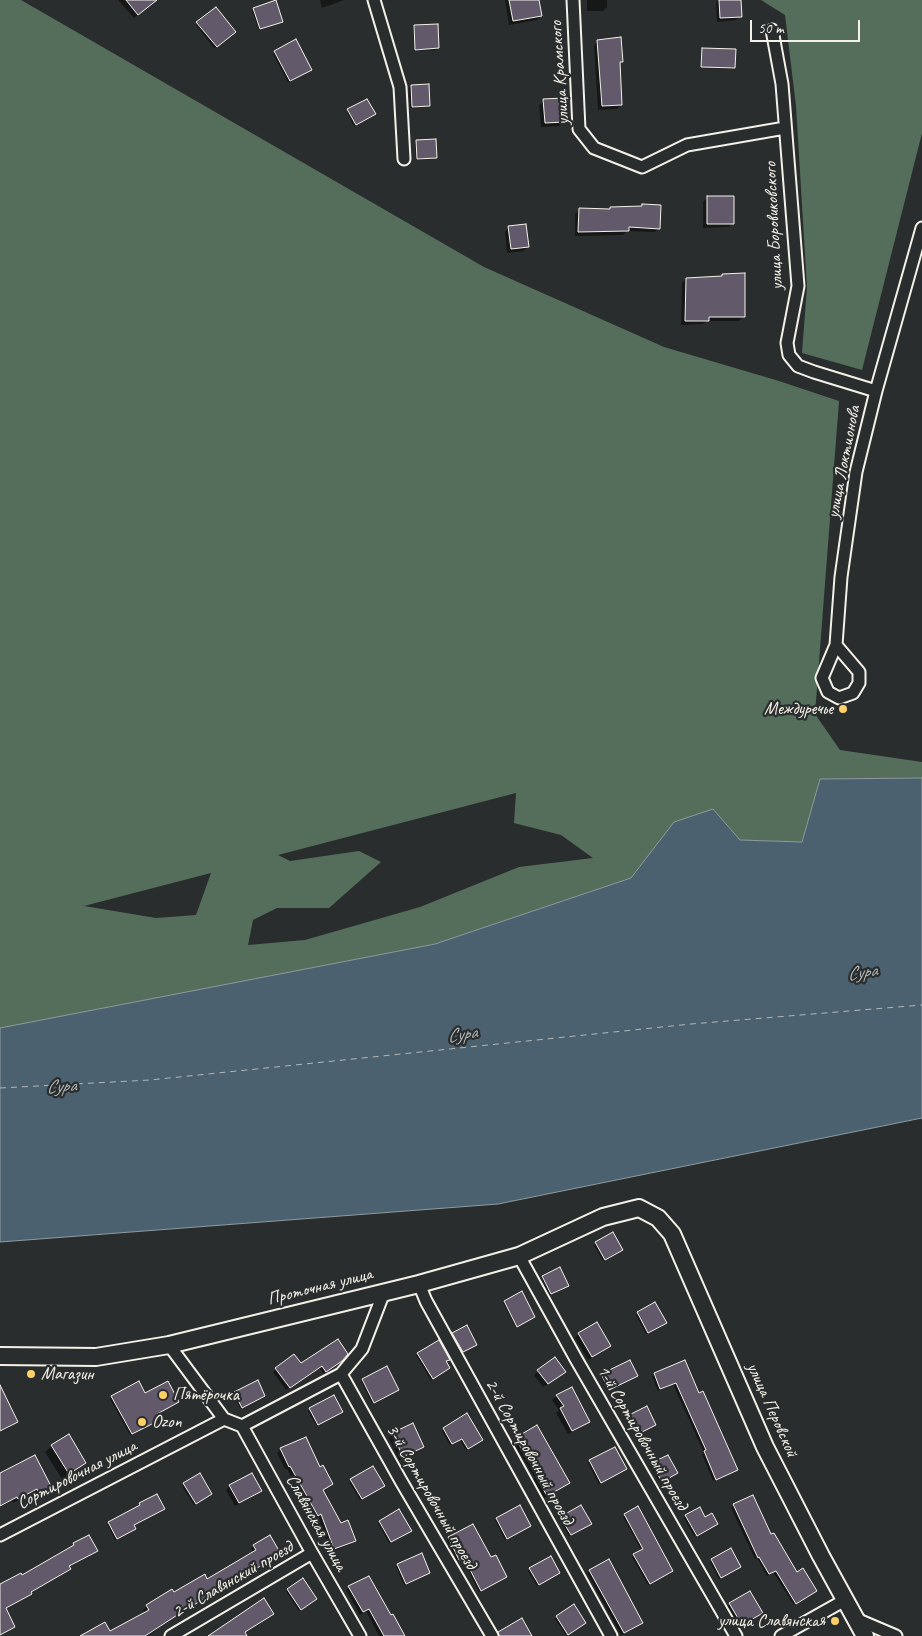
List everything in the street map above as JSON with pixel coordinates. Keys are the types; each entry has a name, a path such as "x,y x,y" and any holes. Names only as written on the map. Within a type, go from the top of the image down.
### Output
{"main road":[{"name":"Проточная улица","path":"0,1356 96,1357 169,1345 420,1284 519,1256 603,1216 639,1208"},
{"name":"улица Перовской","path":"639,1208 658,1218 672,1234 765,1447 865,1636"}],"street":[{"path":"374,0 400,87 404,159"},
{"name":"улица Крамского","path":"573,0 579,129 594,148 642,167 687,145 786,128"},
{"name":"улица Боровиковского","path":"772,30 782,84 798,286 786,343 789,355 798,366 876,392"},
{"name":"улица Локтионова","path":"836,645 859,672 859,683 853,693 840,698 828,692 822,678 836,645 842,577 856,472 876,392 922,228"},
{"name":"1-й Сортировочный проезд","path":"519,1256 581,1368 736,1636"},
{"name":"2-й Сортировочный проезд","path":"420,1284 426,1301 611,1636"},
{"path":"169,1345 224,1419 242,1426 341,1374 362,1349 384,1292"},
{"name":"3-й Сортировочный проезд","path":"341,1374 492,1636"},
{"name":"Сортировочная улица","path":"0,1535 224,1419"},
{"name":"Славянская улица","path":"242,1426 360,1636"},
{"name":"2-й Славянский проезд","path":"171,1636 312,1553"},
{"path":"781,1636 845,1600"},
{"path":"856,1619 896,1636"}],"green space":[{"path":"0,0 21,0 484,267 664,347 839,401 815,714 840,750 922,762 922,778 820,779 802,842 740,840 713,809 674,822 631,878 435,944 0,1028","holes":["516,793 514,823 561,835 593,858 519,867 420,907 305,940 248,945 253,920 277,908 329,908 381,862 359,851 290,861 278,855","211,873 196,915 156,918 84,906"]},
{"path":"761,0 922,0 922,133 862,370 802,353 807,287 796,106 785,15"}],"water":[{"name":"Сура","path":"922,778 922,1118 498,1204 0,1242 0,1028 435,944 631,878 674,822 713,809 740,840 802,842 820,779"}],"building":[{"path":"126,0 157,0 138,15"},
{"path":"276,0 283,22 260,29 253,8"},
{"path":"509,0 539,0 542,16 513,21"},
{"path":"719,0 741,0 742,17 720,18"},
{"path":"216,7 236,32 217,47 196,22"},
{"path":"438,24 439,48 415,50 414,25"},
{"path":"621,37 623,62 620,62 622,105 602,106 597,40"},
{"path":"296,39 312,70 290,81 274,51"},
{"path":"702,48 736,49 735,68 701,67"},
{"path":"429,84 430,106 412,107 411,85"},
{"path":"563,98 565,122 545,123 543,99"},
{"path":"367,99 376,114 356,125 347,109"},
{"path":"436,139 437,158 417,159 416,140"},
{"path":"707,196 734,196 734,224 707,224"},
{"path":"642,204 661,205 660,229 629,227 629,231 578,232 579,208 610,209 610,207 642,206"},
{"path":"526,224 529,247 511,249 508,226"},
{"path":"745,273 745,317 709,317 709,321 685,321 686,278"},
{"path":"613,1232 623,1250 605,1260 595,1242"},
{"path":"560,1267 569,1286 551,1294 542,1276"},
{"path":"522,1291 535,1317 517,1327 504,1301"},
{"path":"655,1302 667,1323 648,1333 637,1312"},
{"path":"597,1322 611,1346 592,1357 578,1333"},
{"path":"467,1325 477,1345 463,1352 452,1333"},
{"path":"338,1339 348,1354 342,1361 326,1372 322,1366 290,1388 275,1368 294,1354 301,1363"},
{"path":"439,1340 450,1360 446,1361 450,1368 433,1379 417,1353"},
{"path":"555,1357 566,1372 548,1384 537,1370"},
{"path":"630,1360 638,1376 609,1390 601,1374"},
{"path":"685,1360 699,1393 703,1391 738,1470 716,1480 704,1451 706,1450 676,1383 660,1389 654,1373"},
{"path":"387,1366 399,1390 374,1403 362,1379"},
{"path":"258,1380 265,1396 242,1408 234,1392"},
{"path":"139,1381 145,1393 168,1381 179,1402 157,1414 160,1420 132,1434 111,1396"},
{"path":"0,1385 18,1422 0,1431"},
{"path":"572,1387 590,1422 572,1431 560,1408 564,1406 556,1395"},
{"path":"334,1395 343,1412 318,1425 309,1408"},
{"path":"647,1406 656,1425 638,1434 629,1415"},
{"path":"467,1413 483,1440 468,1449 462,1439 452,1444 443,1428"},
{"path":"413,1423 424,1447 403,1457 392,1433"},
{"path":"537,1425 570,1483 547,1496 536,1476 538,1475 515,1438"},
{"path":"69,1434 86,1463 69,1474 51,1445"},
{"path":"306,1437 320,1467 323,1465 333,1484 323,1490 341,1523 348,1520 356,1541 334,1549 321,1514 318,1516 280,1448"},
{"path":"615,1447 627,1469 601,1483 589,1460"},
{"path":"35,1455 53,1490 41,1497 37,1489 0,1506 0,1473"},
{"path":"668,1455 678,1473 662,1482 651,1463"},
{"path":"373,1466 385,1486 362,1499 350,1479"},
{"path":"200,1473 212,1494 196,1504 183,1483"},
{"path":"252,1473 262,1491 239,1503 229,1485"},
{"path":"157,1494 165,1509 134,1525 136,1529 117,1539 108,1522"},
{"path":"753,1495 771,1534 774,1533 797,1572 803,1568 817,1591 796,1604 776,1571 769,1574 758,1558 733,1504"},
{"path":"520,1505 531,1526 507,1539 496,1518"},
{"path":"581,1505 592,1524 571,1535 560,1517"},
{"path":"638,1506 673,1571 650,1584 633,1554 643,1549 624,1514"},
{"path":"700,1507 705,1517 712,1513 718,1524 697,1536 685,1515"},
{"path":"399,1509 412,1531 391,1542 379,1521"},
{"path":"473,1524 491,1557 496,1555 507,1577 481,1591 464,1558 459,1560 448,1537"},
{"path":"89,1535 98,1551 69,1566 71,1569 6,1608 15,1627 0,1635 0,1584 21,1573 22,1575"},
{"path":"270,1535 281,1554 185,1610 145,1636 80,1636 105,1622 110,1631 149,1610 146,1605 172,1589 174,1592 205,1574 207,1579 256,1550 253,1545"},
{"path":"731,1548 741,1567 721,1578 711,1559"},
{"path":"422,1553 430,1573 406,1584 397,1564"},
{"path":"551,1556 560,1573 539,1585 529,1568"},
{"path":"609,1559 643,1623 624,1633 589,1570"},
{"path":"369,1576 405,1636 384,1636 369,1609 363,1612 348,1586"},
{"path":"303,1578 317,1599 301,1610 287,1589"},
{"path":"750,1591 763,1613 742,1625 729,1603"},
{"path":"264,1598 274,1614 245,1632 247,1636 208,1636"},
{"path":"574,1604 586,1623 568,1635 556,1616"},
{"path":"522,1618 532,1636 499,1636 498,1632"}],"ferry route":[{"path":"0,1088 150,1080 691,1024 922,1005"}],"place":[{"name":"Междуречье","path":"843,709"},
{"name":"Магазин","path":"31,1374"},
{"name":"Пятёрочка","path":"163,1395"},
{"name":"Ozon","path":"142,1422"},
{"name":"улица Славянская","path":"835,1621"}]}
